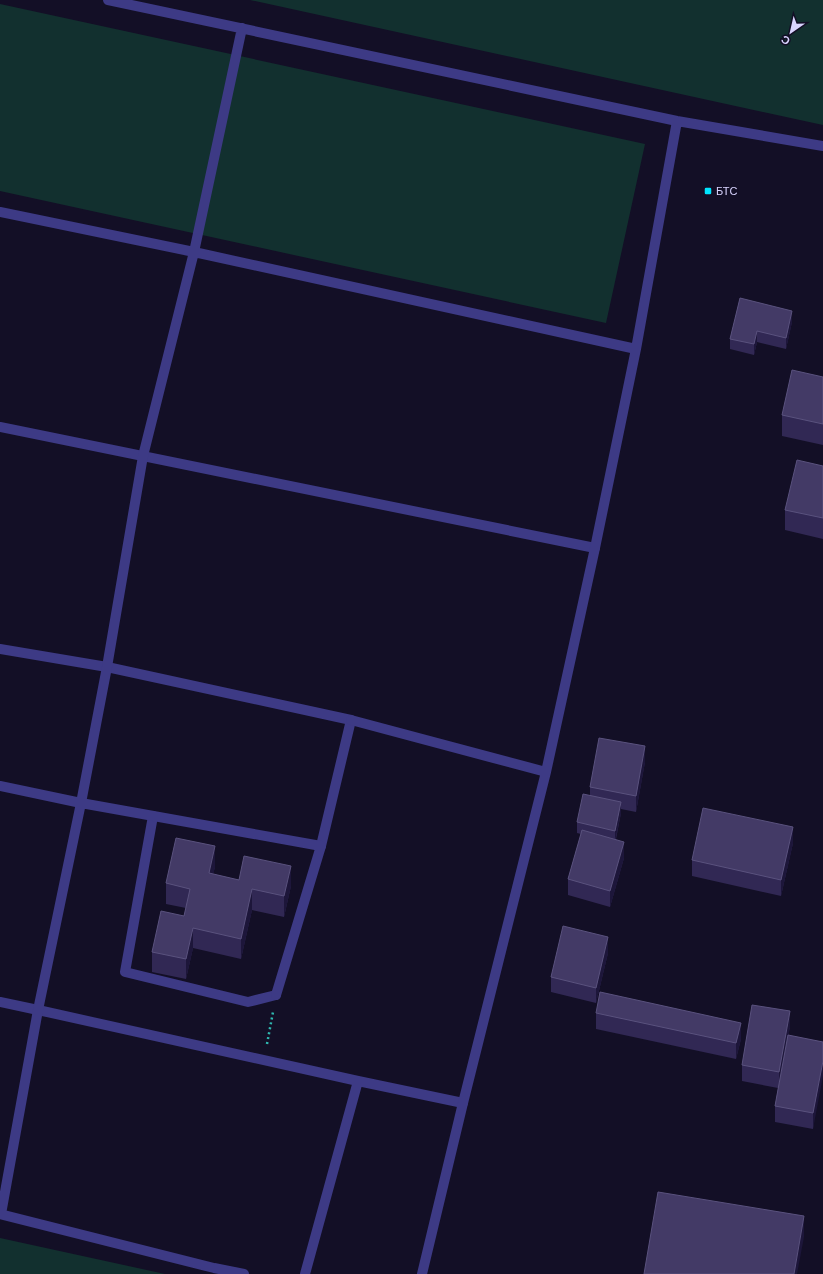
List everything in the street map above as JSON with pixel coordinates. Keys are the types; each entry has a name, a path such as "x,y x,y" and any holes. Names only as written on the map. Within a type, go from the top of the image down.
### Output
{"street":[{"path":"108,0 677,120 823,146"},
{"path":"242,28 194,252 143,456 107,667 81,803 38,1010 0,1214 213,1271 244,1274"},
{"path":"422,1274 463,1103 546,772 595,548 636,349 677,120"},
{"path":"0,212 194,252 636,349"},
{"path":"0,428 595,548"},
{"path":"0,649 107,667 351,720 546,772"},
{"path":"153,816 125,972 248,1002 276,996 321,846 351,720"},
{"path":"0,786 81,803 321,846"},
{"path":"0,1002 463,1103"},
{"path":"305,1274 358,1081"}],"path":[{"path":"264,1060 276,996"}],"green space":[{"path":"250,0 823,0 823,125"},
{"path":"0,4 645,144 606,323 0,191"},
{"path":"0,1238 165,1274 0,1274"}],"building":[{"path":"740,298 792,311 786,338 757,331 754,344 730,339"},
{"path":"792,370 823,377 823,424 782,415"},
{"path":"797,460 823,466 823,518 785,510"},
{"path":"599,738 645,746 636,796 590,787"},
{"path":"583,794 621,802 615,831 577,822"},
{"path":"703,808 793,827 781,880 692,860"},
{"path":"582,830 624,842 610,891 568,879"},
{"path":"176,838 215,846 209,873 239,880 244,856 291,866 284,896 252,889 241,939 193,928 186,959 152,952 161,911 184,916 190,889 166,883"},
{"path":"563,926 608,937 596,988 551,977"},
{"path":"600,992 741,1023 736,1043 596,1013"},
{"path":"752,1005 790,1011 779,1072 742,1065"},
{"path":"788,1035 823,1042 823,1061 813,1113 775,1106"},
{"path":"658,1192 804,1216 794,1274 644,1274"}],"place":[{"name":"БТС","path":"708,191"}]}
